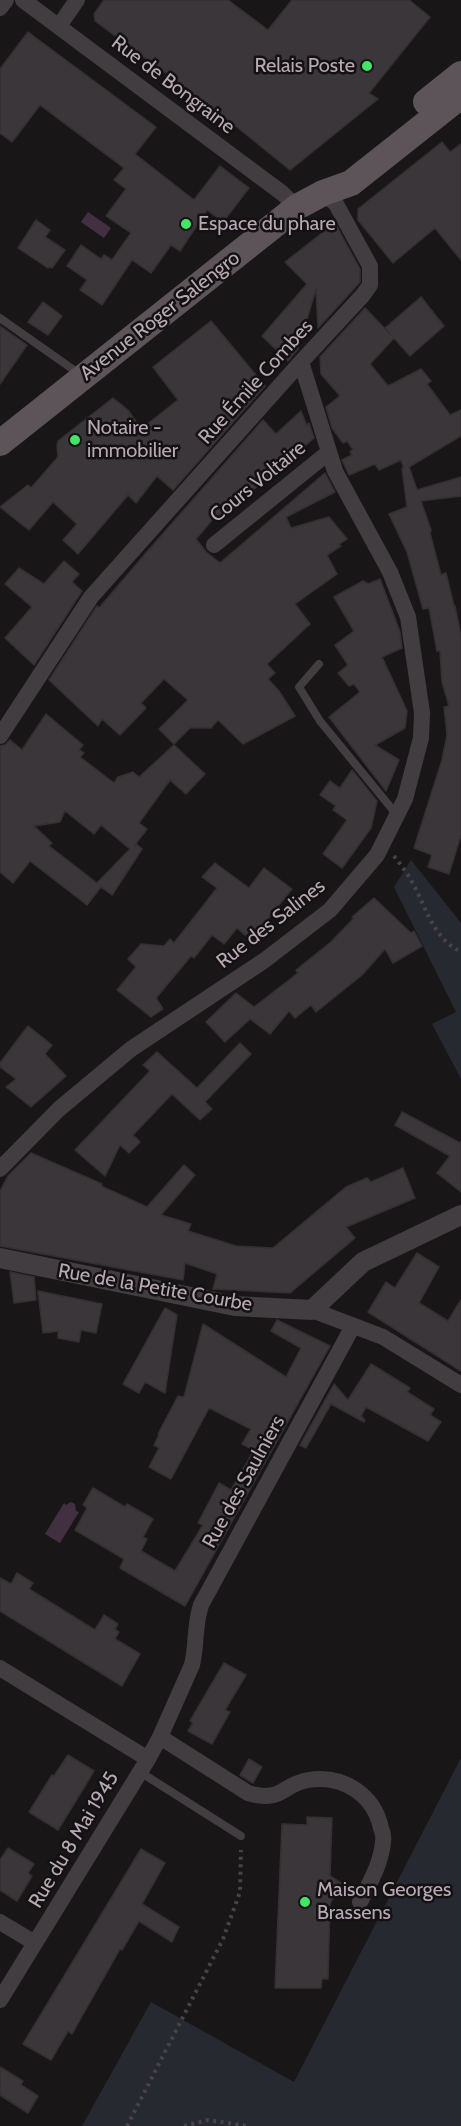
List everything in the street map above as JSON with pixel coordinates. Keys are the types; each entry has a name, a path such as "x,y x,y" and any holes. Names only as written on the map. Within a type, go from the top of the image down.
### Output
{"main road":[{"path":"323,193 344,169 461,74"},
{"path":"323,193 351,183 461,96"},
{"name":"Avenue Roger Salengro","path":"0,443 297,207 323,193"}],"street":[{"path":"0,8 6,0"},
{"name":"Rue de Bongraine","path":"23,0 282,193 297,207"},
{"path":"59,26 77,0"},
{"name":"Rue Émile Combes","path":"0,736 91,597 363,296 370,285 372,273 370,266 336,204 323,193"},
{"name":"Rue des Salines","path":"0,1169 59,1109 131,1049 265,960 330,910 377,855 405,799 421,738 422,713 408,616 390,572 335,471 301,362"},
{"name":"Cours Voltaire","path":"214,545 329,452"},
{"path":"461,1215 363,1262 312,1310 383,1337 461,1384"},
{"name":"Rue de la Petite Courbe","path":"0,1258 235,1306 312,1310"},
{"name":"Rue des Saulniers","path":"192,1665 195,1654 196,1616 201,1605 353,1326"},
{"name":"Rue du 8 Mai 1945","path":"0,2000 144,1766 160,1737 192,1665"},
{"path":"0,1668 144,1766"},
{"path":"160,1737 248,1793 264,1798 307,1780 328,1780 348,1785 367,1799 378,1813 384,1839 378,1866 360,1902"},
{"path":"0,1922 35,1943"}],"lane":[{"path":"0,318 84,377"},
{"path":"319,664 299,687 320,721 397,815"},
{"path":"144,1766 241,1836"}],"path":[{"path":"384,841 412,883 432,926 453,948 461,952"},
{"path":"127,2126 223,1939 240,1892 241,1836"},
{"path":"184,2126 208,2120 248,2126"}],"shaded area":[{"path":"88,212 111,228 104,238 81,222"},
{"path":"411,860 461,923 461,1079 432,1024 456,1012 394,887"},
{"path":"71,1502 75,1504 76,1511 79,1512 60,1543 45,1534 64,1503 66,1505"},
{"path":"461,1758 461,2126 82,2126 151,2002 294,2082"}],"building":[{"path":"104,0 228,0 268,30 292,0 409,0 430,17 369,93 378,99 290,170 216,110 95,21 94,14"},
{"path":"28,32 156,127 135,154 194,200 220,166 249,188 223,222 207,210 180,251 171,245 151,273 132,260 102,305 80,290 87,280 67,266 81,245 101,259 104,255 112,260 131,233 106,216 126,189 114,180 124,168 40,105 12,142 0,133 0,69"},
{"path":"442,142 450,152 461,144 461,260 435,228 393,263 358,220 358,209"},
{"path":"36,220 50,230 45,237 65,250 52,268 48,268 18,248"},
{"path":"335,223 360,269 360,282 318,328 316,289 298,349 288,361 262,336 307,284 285,262"},
{"path":"421,297 444,326 410,356 394,338 370,364 388,386 421,369 431,381 427,384 450,415 461,410 461,436 409,467 417,490 461,477 461,496 421,501 431,530 441,575 446,573 461,636 461,835 449,874 428,867 432,855 414,848 442,760 447,735 444,707 449,706 442,682 440,651 437,651 429,608 423,609 407,552 389,514 407,507 402,468 404,468 401,460 379,470 375,464 349,475 342,460 352,455 350,452 353,449 347,441 343,443 332,428 326,407 340,396 321,374 320,357 365,308 391,335 385,328"},
{"path":"43,302 62,316 48,335 28,322"},
{"path":"211,321 265,386 173,490 157,476 136,503 128,495 78,554 63,540 77,524 53,502 29,530 0,507 28,485 31,488 58,457 58,441 113,398 128,410 141,429 178,400 153,367"},
{"path":"0,326 27,345 0,384"},
{"path":"301,411 307,426 309,423 314,438 240,501 213,519 196,539 206,552 220,563 325,473 335,492 286,517 291,528 329,517 347,539 327,555 337,574 295,604 310,624 267,664 275,673 268,679 279,691 295,716 243,744 218,720 211,728 190,728 174,744 159,729 188,700 164,679 141,703 146,708 120,735 102,719 98,726 49,680 97,606 99,608 263,420 276,434"},
{"path":"64,561 79,574 72,582 82,591 34,665 5,638 32,607 5,584 19,568 44,584"},
{"path":"380,579 400,632 402,648 382,657 407,711 405,728 375,745 399,760 386,791 329,717 360,692 354,684 349,686 338,673 348,665 335,645 354,631 334,597 363,581 368,584"},
{"path":"46,714 83,745 79,750 84,753 80,757 114,783 118,777 133,772 139,777 174,745 205,774 186,794 170,780 139,823 147,829 134,846 136,844 142,849 112,895 101,887 87,905 30,861 13,883 0,872 0,746 10,740 22,750","holes":["65,811 94,834 101,825 130,849 97,883 49,846 52,843 34,826 60,822"]},
{"path":"352,770 377,801 371,828 342,868 323,854 347,820 333,810 336,806 320,795 330,781 340,788"},
{"path":"215,863 249,888 264,868 292,889 262,926 245,935 237,928 224,944 212,935 194,958 191,956 156,998 163,1009 151,1017 117,990 136,967 128,959 141,944 164,946 170,939 174,943 217,888 202,877"},
{"path":"374,898 411,933 414,931 422,946 393,963 385,949 362,975 316,1012 311,1005 295,1018 289,1011 270,1034 250,1019 225,1042 206,1022 236,993 254,1007 298,973 296,970 331,942 354,918 352,917"},
{"path":"28,1026 52,1045 45,1054 66,1076 31,1107 6,1087 16,1079 0,1067 0,1063"},
{"path":"240,1043 251,1054 205,1102 212,1109 200,1120 172,1094 133,1135 140,1142 129,1153 120,1145 105,1176 75,1150 150,1071 143,1065 157,1052 197,1088"},
{"path":"402,1112 460,1143 461,1141 461,1192 437,1173 450,1156 395,1125"},
{"path":"31,1153 102,1184 101,1186 147,1207 184,1165 195,1175 161,1215 191,1224 188,1231 236,1246 273,1248 346,1187 367,1178 371,1182 403,1168 415,1198 346,1227 355,1238 290,1293 213,1289 217,1274 185,1263 183,1280 0,1246 0,1191 8,1176"},
{"path":"417,1253 439,1267 419,1303 448,1321 461,1300 461,1371 368,1312 386,1282 395,1288"},
{"path":"10,1272 34,1277 36,1300 14,1303"},
{"path":"38,1291 102,1304 96,1333 81,1330 79,1342 58,1338 58,1331 43,1333"},
{"path":"165,1308 177,1315 165,1393 145,1382 139,1393 123,1384"},
{"path":"277,1320 330,1346 185,1606 120,1568 124,1559 75,1530 87,1508 83,1505 93,1488 125,1507 127,1504 153,1519 143,1537 147,1539 141,1551 175,1571 203,1525 198,1523 219,1483 231,1490 254,1450 242,1444 251,1429 209,1408 171,1479 149,1467 159,1448 154,1445 158,1434 178,1396 184,1397 203,1324 286,1377 301,1348 271,1331"},
{"path":"371,1364 410,1388 407,1392 434,1409 430,1415 441,1422 428,1441 366,1407 361,1416 364,1422 331,1404 306,1448 300,1445 334,1384 348,1400"},
{"path":"17,1573 33,1583 29,1589 95,1630 104,1615 118,1624 115,1629 119,1632 115,1639 140,1654 122,1686 0,1611 0,1578 11,1584"},
{"path":"224,1663 246,1675 225,1710 230,1712 212,1744 188,1731 193,1723 190,1721"},
{"path":"68,1755 94,1771 58,1830 29,1812 52,1775 54,1776"},
{"path":"249,1759 262,1767 253,1783 240,1775"},
{"name":"Maison Georges Brassens","path":"307,1817 332,1818 330,1876 341,1883 330,1904 328,1979 322,1979 321,1988 275,1988 282,1824 307,1825"},
{"path":"8,1848 34,1864 28,1873 32,1876 17,1901 0,1890 0,1860"},
{"path":"141,1849 165,1863 142,1904 179,1927 172,1942 139,1921 122,1950 120,1949 72,2034 68,2031 51,2060 23,2044"},
{"path":"0,2067 23,2081 21,2085 38,2096 28,2113 0,2095"}],"place":[{"name":"Relais Poste","path":"367,66"},
{"name":"Espace du phare","path":"186,224"},
{"name":"Notaire - immobilier","path":"75,440"},
{"name":"Maison Georges Brassens","path":"305,1902"}]}
